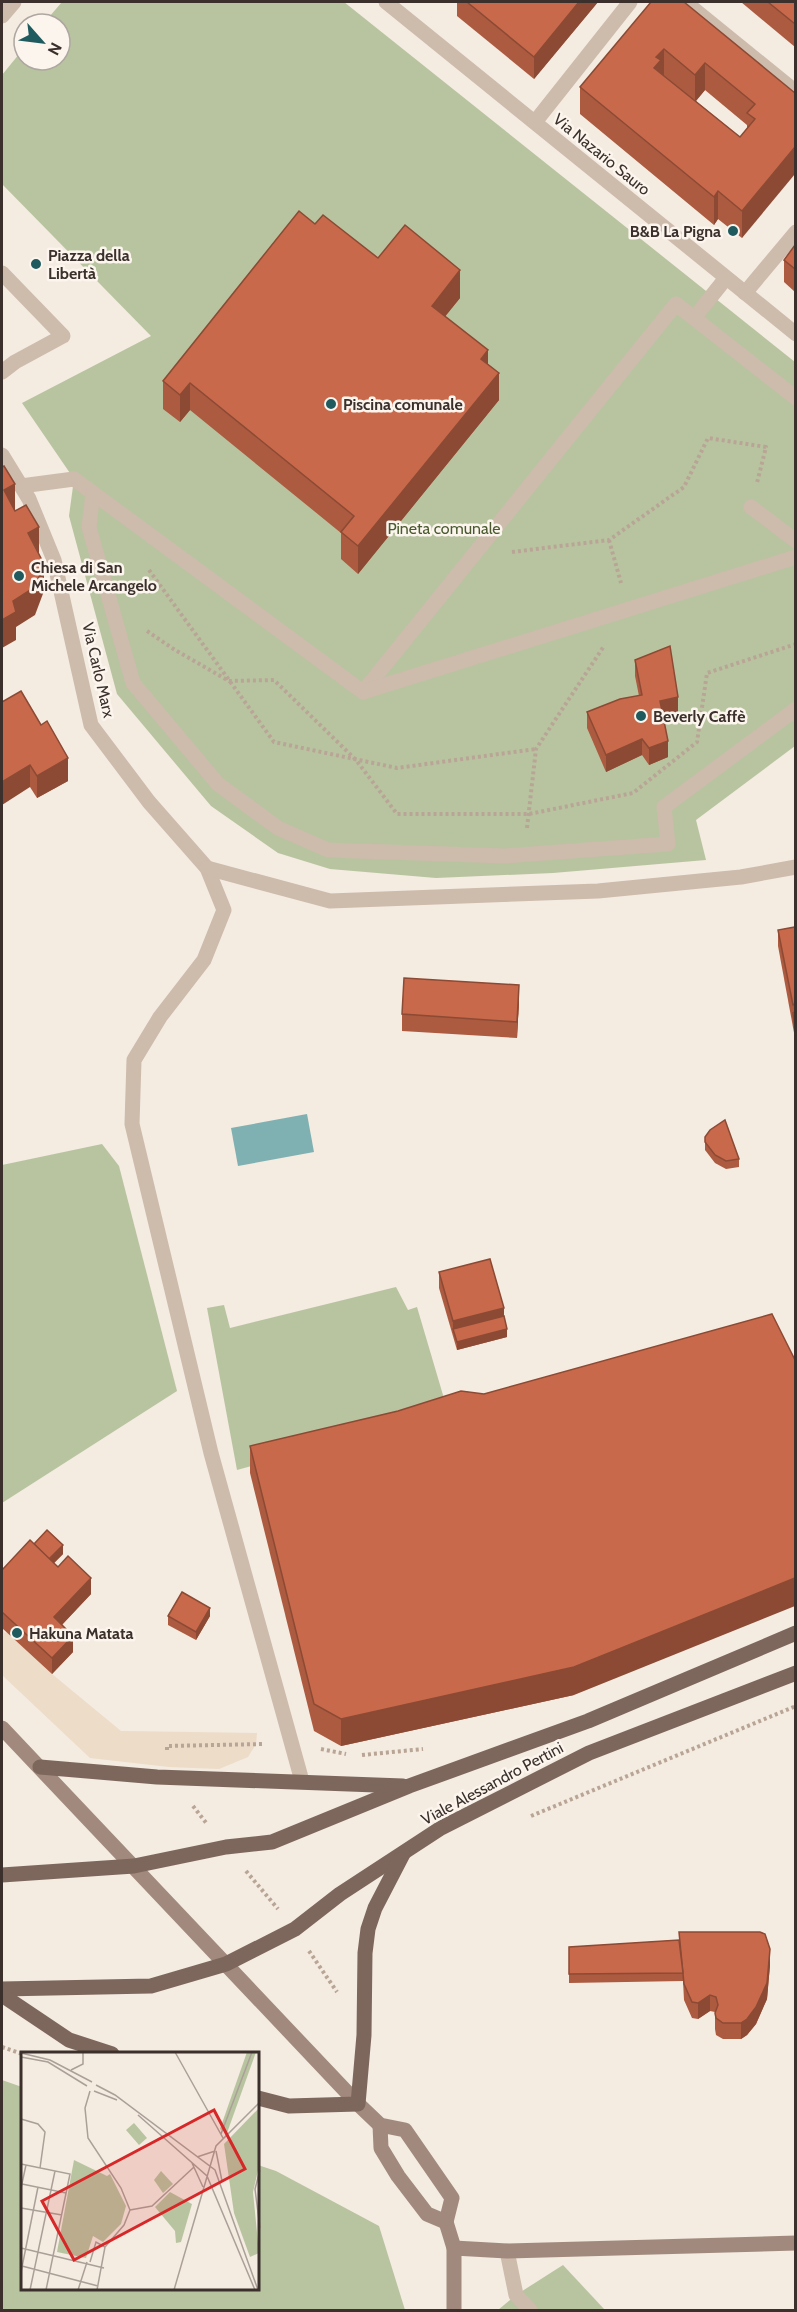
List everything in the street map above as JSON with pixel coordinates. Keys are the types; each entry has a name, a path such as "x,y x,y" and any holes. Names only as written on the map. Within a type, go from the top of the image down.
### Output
{"main road":[{"name":"Viale Alessandro Pertini","path":"2,1875 134,1866 226,1847 272,1842 409,1786 588,1721 795,1633"},
{"name":"Viale Alessandro Pertini","path":"2,1989 151,1986 226,1964 295,1929 340,1894 441,1828 589,1753 795,1673"},
{"path":"2,1728 358,2104 380,2125 405,2130 452,2199 446,2222 454,2248 454,2310"},
{"name":"Viale Alessandro Pertini","path":"40,1767 163,1777 409,1786"},
{"path":"358,2104 364,2035 365,1953 369,1929 375,1908 405,1852"},
{"path":"2,1995 69,2040 106,2052"},
{"path":"260,2099 289,2106 358,2104"},
{"path":"380,2125 381,2148 398,2176 427,2214 446,2222"},
{"path":"454,2248 507,2251 795,2243"}],"street":[{"path":"2,16 14,2"},
{"name":"Via Nazario Sauro","path":"386,2 795,334"},
{"path":"535,123 630,2"},
{"path":"685,2 795,92"},
{"path":"744,293 795,232"},
{"path":"2,273 63,336 15,362 2,372"},
{"path":"694,318 726,278"},
{"path":"363,692 676,304 795,399"},
{"name":"Via Carlo Marx","path":"2,455 29,499 54,560 91,725 149,802 207,868"},
{"path":"21,486 74,480 363,692"},
{"path":"93,493 89,527 133,683 218,784 278,828 328,850 505,856 668,844 664,807 795,709"},
{"path":"750,507 795,541"},
{"path":"363,692 795,557"},
{"path":"207,868 330,901 598,891 741,877 795,867"},
{"path":"207,868 224,910 204,960 160,1017 134,1060 132,1124 211,1453 302,1781"},
{"path":"507,2251 516,2295 530,2310"}],"path":[{"path":"472,557 609,540 684,487 708,438 766,447 750,507"},
{"path":"525,854 536,749 628,610 609,540"},
{"path":"147,568 274,742 398,768 536,749"},
{"path":"111,606 175,650 229,681 274,680 357,760 397,814 529,814 633,793 697,742 707,673 795,644"},
{"path":"524,1819 795,1706"},
{"path":"340,1996 295,1929 163,1777 167,1746 290,1743 351,1755 419,1750 430,1747"},
{"path":"2,2048 21,2054"}],"green space":[{"name":"Pineta comunale","path":"62,2 344,2 795,362 795,746 696,820 706,860 553,873 436,878 330,869 278,853 211,806 117,694 69,516 74,479 22,403 151,336 2,184 2,75 12,63 12,72 72,72 72,12 53,12"},
{"path":"102,1144 119,1166 177,1391 2,1503 2,1165"},
{"path":"396,1287 408,1310 417,1307 448,1412 237,1470 207,1308 224,1305 230,1328"},
{"path":"2,2080 21,2087 21,2291 260,2291 260,2166 276,2171 379,2226 405,2310 2,2310"},
{"path":"563,2265 605,2310 498,2310 516,2295"}],"shaded area":[{"path":"2,1629 121,1731 257,1733 256,1744 248,1757 219,1769 169,1767 90,1758 2,1675"}],"water":[{"path":"307,1114 314,1152 238,1166 231,1128"}],"building":[{"path":"467,2 579,2 534,57"},
{"path":"651,2 684,2 795,93 795,147 742,211 718,191 714,197 580,87","holes":["664,49 695,75 705,63 755,104 747,113 755,119 740,137 654,68 661,60 656,57"]},
{"path":"768,2 795,2 795,24"},
{"name":"Piscina comunale","path":"299,211 315,224 323,215 378,258 405,225 460,270 432,306 488,350 481,359 499,373 358,546 341,532 354,516 190,383 180,395 163,381"},
{"path":"795,245 795,269 784,260"},
{"name":"Chiesa di San Michele Arcangelo","path":"4,466 15,484 4,490 15,511 26,505 39,527 28,533 44,564 35,587 13,601 16,612 2,620 2,467"},
{"name":"Beverly Caffè","path":"670,646 678,697 660,701 668,741 649,748 642,739 606,755 587,712 620,699 642,695 635,660"},
{"path":"21,691 41,725 47,721 68,758 37,776 30,765 2,782 2,702"},
{"path":"795,927 795,1004 793,1005 778,930"},
{"path":"404,978 519,985 517,1022 402,1014"},
{"path":"725,1120 739,1159 726,1161 715,1155 705,1142 705,1137 710,1130"},
{"path":"490,1259 504,1308 453,1321 439,1272"},
{"path":"772,1314 795,1360 795,1578 574,1667 341,1719 314,1704 250,1446 398,1411 461,1391 484,1394"},
{"path":"504,1316 507,1329 457,1342 453,1329"},
{"path":"47,1530 63,1545 49,1559 34,1544"},
{"path":"30,1540 58,1567 68,1556 91,1578 54,1617 73,1636 52,1658 2,1612 2,1570"},
{"path":"182,1592 210,1608 196,1632 168,1616"},
{"path":"679,1932 760,1932 765,1934 770,1949 767,1983 756,2007 747,2019 741,2023 723,2023 716,2018 718,2005 716,1997 710,1995 698,2003 692,2002 684,1984"},
{"path":"679,1940 683,1973 569,1974 569,1947"}],"place":[{"name":"B&B La Pigna","path":"733,231"},
{"name":"Piazza della Libertà","path":"36,264"},
{"name":"Piscina comunale","path":"331,404"},
{"name":"Chiesa di San Michele Arcangelo","path":"19,576"},
{"name":"Beverly Caffè","path":"641,716"},
{"name":"Hakuna Matata","path":"17,1633"}]}
